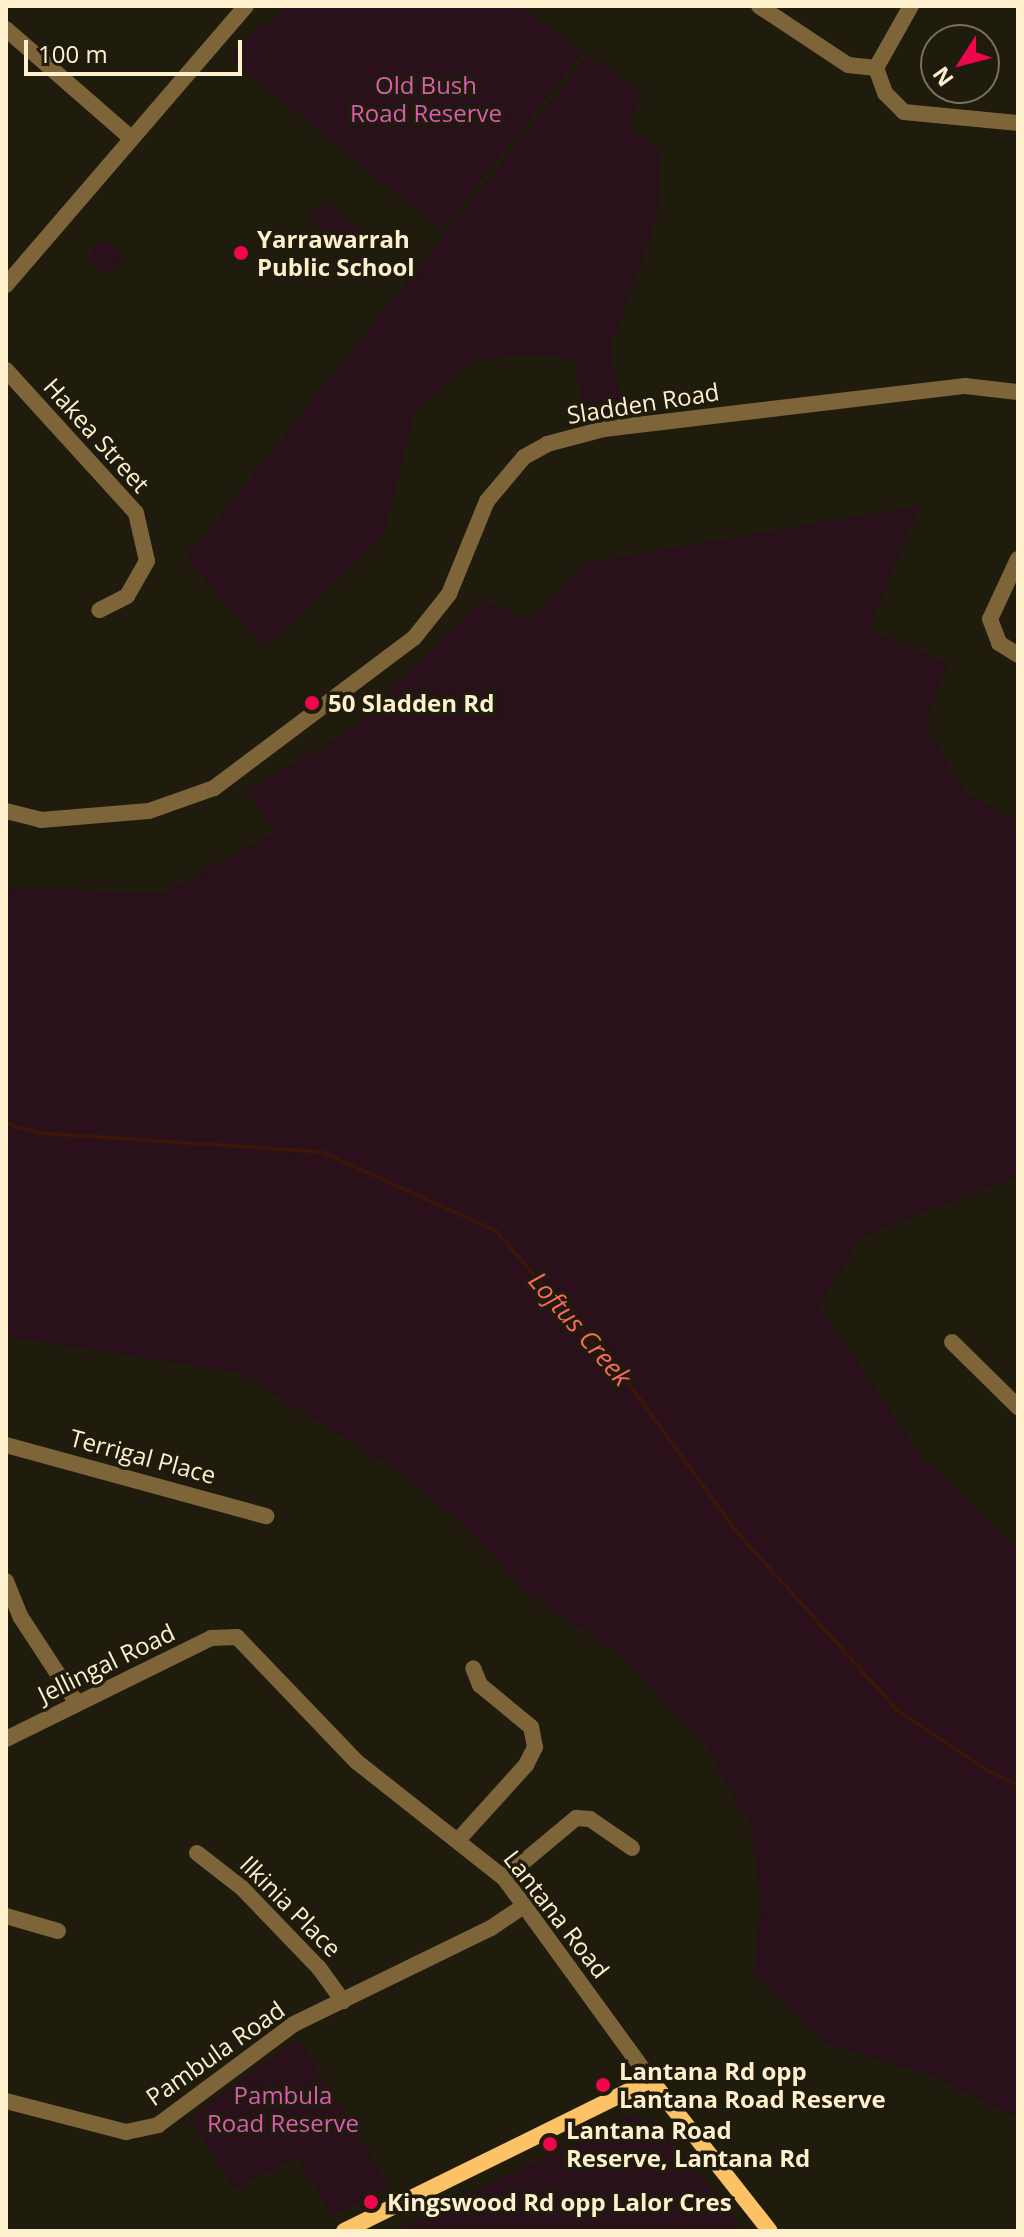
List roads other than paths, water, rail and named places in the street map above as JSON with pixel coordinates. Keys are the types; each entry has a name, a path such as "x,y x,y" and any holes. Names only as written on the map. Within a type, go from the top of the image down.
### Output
{"street":[{"path":"6,285 246,6"},
{"path":"759,6 848,65 876,68"},
{"path":"876,68 911,6"},
{"path":"6,29 131,138"},
{"path":"876,68 890,101 911,115 1018,123"},
{"name":"Hakea Street","path":"6,370 136,513 147,561 127,596 99,610"},
{"name":"Sladden Road","path":"6,811 41,820 149,811 214,788 414,638 449,594 487,501 524,457 547,444 604,429 965,386 1018,392"},
{"path":"1018,559 990,619 999,643 1018,655"},
{"path":"952,1342 1014,1396"},
{"name":"Terrigal Place","path":"6,1445 266,1516"},
{"path":"6,1581 20,1616 77,1703"},
{"name":"Jellingal Road","path":"6,1739 211,1638 229,1634"},
{"name":"Lantana Road","path":"229,1634 245,1644 357,1762 459,1839 504,1878 651,2080 770,2231"},
{"path":"459,1839 526,1765 535,1747 531,1727 480,1685 473,1668"},
{"path":"504,1878 576,1818 590,1819 632,1848"},
{"name":"Ilkinia Place","path":"197,1853 242,1888 319,1968 343,2001"},
{"name":"Pambula Road","path":"6,2101 135,2132 171,2115 274,2037 491,1928 524,1906"},
{"path":"6,1916 58,1931"},
{"path":"344,2231 651,2080"}],"waterway":[{"name":"Loftus Creek","path":"6,1123 38,1133 322,1152 496,1231 634,1391 736,1531 897,1710 988,1771 1018,1785"}],"place":[{"name":"Yarrawarrah Public School","path":"241,253"},
{"name":"50 Sladden Rd","path":"312,703"},
{"name":"Lantana Rd opp Lantana Road Reserve","path":"603,2085"},
{"name":"Lantana Road Reserve, Lantana Rd","path":"550,2144"},
{"name":"Kingswood Rd opp Lalor Cres","path":"371,2202"}],"park label":[{"name":"Old Bush Road Reserve","path":"426,99"},
{"name":"Pambula Road Reserve","path":"283,2109"}]}
